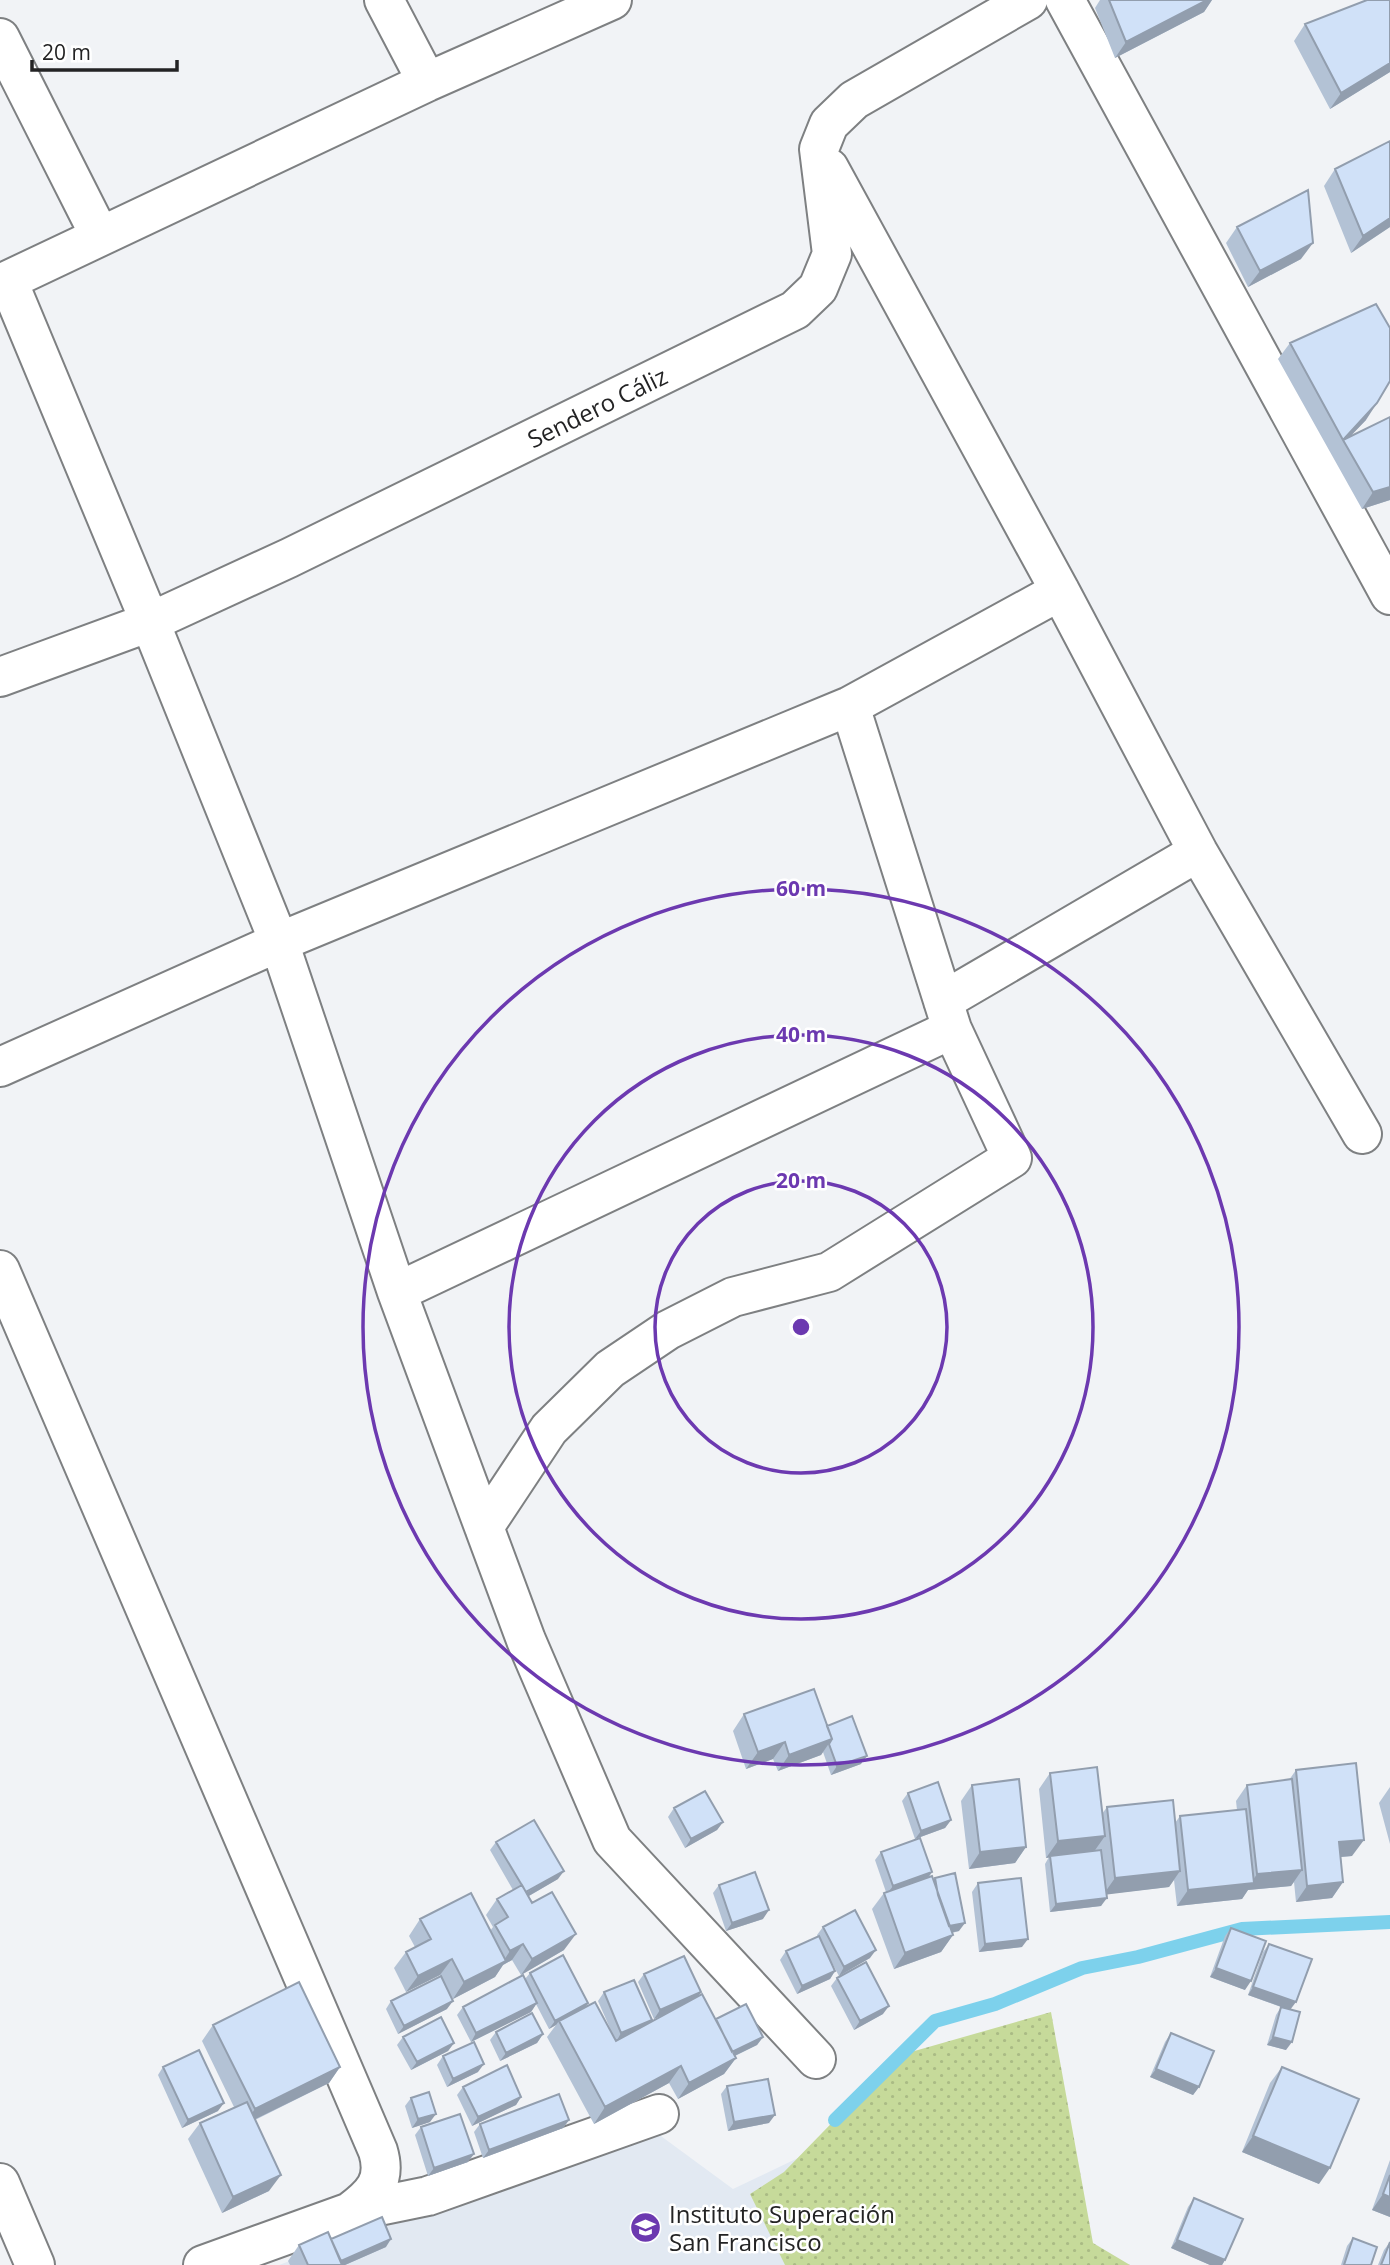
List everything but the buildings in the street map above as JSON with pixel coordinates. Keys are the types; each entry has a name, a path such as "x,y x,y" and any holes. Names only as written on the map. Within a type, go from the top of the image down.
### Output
{"street":[{"path":"384,0 427,82"},
{"path":"612,0 427,82 4,282 150,622 279,942 397,1292 484,1527 526,1640 612,1840 816,2059"},
{"path":"1065,0 1390,595"},
{"path":"1020,2 854,100 829,124 819,149 1198,852 1362,1135"},
{"path":"0,38 100,236"},
{"name":"Sendero Cáliz","path":"0,677 150,622 289,558 795,310 818,288 832,254 819,149"},
{"path":"0,1067 279,942 850,706 1060,592"},
{"path":"484,1527 549,1429 610,1369 668,1330 733,1297 829,1272 1012,1158 948,1015 850,706"},
{"path":"397,1292 948,1015 1198,852"},
{"path":"0,1270 378,2151 382,2164 380,2181 368,2199 350,2212"},
{"path":"202,2265 350,2212 428,2196 659,2114"},
{"path":"0,2183 35,2265"}],"shaded area":[{"name":"Instituto Superación San Francisco","path":"650,2128 733,2189 825,2145 950,2265 279,2265"}],"green space":[{"path":"1051,2012 1093,2243 1130,2265 785,2265 750,2194 784,2172 897,2056"}],"waterway":[{"path":"835,2120 935,2021 995,2004 1082,1968 1138,1957 1242,1929 1390,1922"}],"place":[{"name":"Instituto Superación San Francisco","path":"646,2227"}]}
